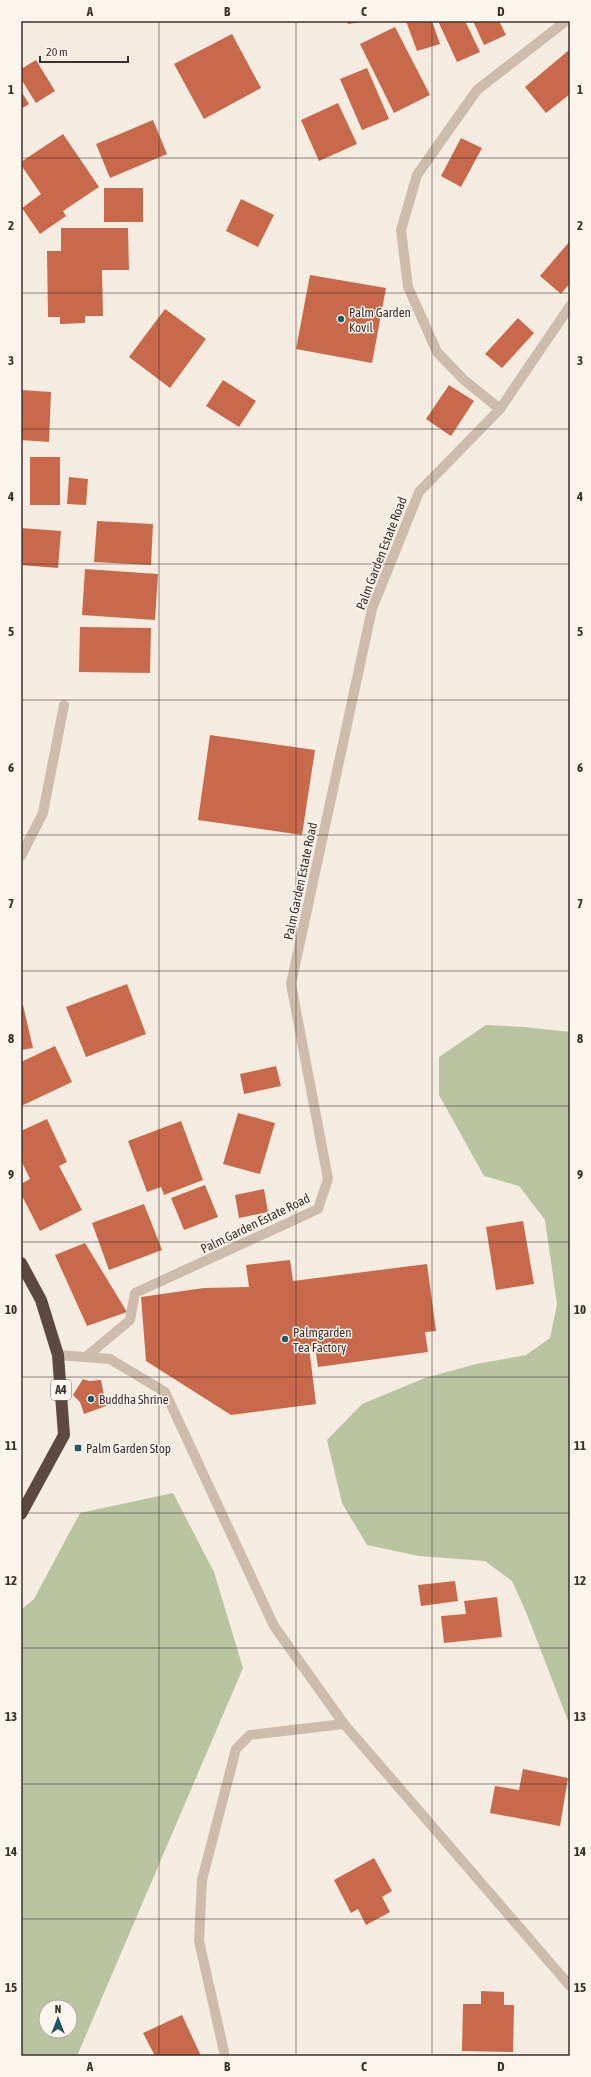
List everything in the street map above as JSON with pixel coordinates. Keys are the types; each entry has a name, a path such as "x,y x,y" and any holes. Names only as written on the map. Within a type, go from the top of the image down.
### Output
{"highway":[{"name":"A4","path":"21,1263 41,1300 58,1355 64,1435 21,1514"}],"street":[{"path":"500,409 464,380 437,352 408,287 401,230 417,175 477,90 566,21"},
{"name":"Palm Garden Estate Road","path":"87,1356 130,1320 135,1293 318,1209 328,1179 291,984 372,609 419,492 500,409 570,306"},
{"path":"21,856 43,813 64,705"},
{"path":"58,1355 87,1356 110,1359 165,1392 274,1626 344,1724 570,1986"},
{"path":"225,2056 198,1941 202,1880 236,1749 250,1735 344,1724"}],"green space":[{"path":"486,1025 525,1027 570,1032 570,1726 526,1612 512,1581 485,1561 419,1556 367,1545 342,1503 327,1440 362,1404 425,1378 476,1364 526,1355 550,1338 557,1304 545,1220 519,1186 484,1176 439,1095 439,1057"},
{"path":"173,1493 214,1572 243,1668 77,2056 21,2056 21,1610 34,1599 80,1513"}],"building":[{"path":"347,21 362,21 362,22 348,24"},
{"path":"406,21 432,21 440,44 417,51"},
{"path":"438,21 465,21 480,52 457,62"},
{"path":"473,21 499,21 506,35 484,45"},
{"path":"395,27 430,95 394,113 360,44"},
{"path":"232,34 261,88 204,119 174,64"},
{"path":"569,50 570,94 546,113 525,87"},
{"path":"36,60 55,91 36,103 21,79 21,69"},
{"path":"367,68 389,119 362,130 340,79"},
{"path":"21,91 29,104 21,109"},
{"path":"338,103 357,144 319,161 301,120"},
{"path":"153,120 167,154 110,178 96,144"},
{"path":"63,134 99,187 63,211 66,216 40,234 22,208 41,194 21,165 21,162"},
{"path":"461,138 482,148 461,187 441,176"},
{"path":"104,188 143,188 143,222 104,222"},
{"path":"241,199 274,215 258,247 226,231"},
{"path":"61,228 128,228 129,270 102,270 103,316 85,316 85,323 60,324 60,317 48,317 47,251 61,251"},
{"path":"570,241 570,283 561,294 540,276"},
{"name":"Palm Garden Kovil","path":"310,275 386,288 372,363 296,349"},
{"path":"165,309 206,339 170,388 129,357"},
{"path":"518,318 534,333 502,368 485,354"},
{"path":"223,380 256,401 239,427 206,406"},
{"path":"449,385 474,401 451,436 426,419"},
{"path":"21,390 51,392 49,442 21,440"},
{"path":"30,457 60,457 60,505 30,505"},
{"path":"69,477 88,479 86,505 67,504"},
{"path":"97,521 153,524 151,565 94,562"},
{"path":"21,528 61,531 58,568 21,565"},
{"path":"85,569 158,574 155,620 82,615"},
{"path":"80,627 151,628 150,673 79,672"},
{"path":"210,735 315,750 302,835 198,820"},
{"path":"127,984 146,1034 86,1057 66,1007"},
{"path":"21,1005 23,1005 33,1048 21,1050"},
{"path":"55,1046 72,1082 21,1106 21,1062"},
{"path":"276,1066 281,1086 244,1094 240,1074"},
{"path":"238,1113 275,1123 260,1174 223,1164"},
{"path":"47,1119 67,1162 59,1166 82,1210 40,1231 21,1194 21,1184 30,1179 21,1160 21,1131"},
{"path":"181,1121 203,1180 164,1195 161,1187 147,1192 128,1141"},
{"path":"205,1185 218,1217 184,1230 171,1198"},
{"path":"264,1189 268,1212 239,1218 235,1195"},
{"path":"144,1204 162,1250 109,1270 92,1223"},
{"path":"523,1221 534,1284 496,1290 486,1227"},
{"path":"85,1243 127,1312 87,1326 55,1255"},
{"name":"Palmgarden Tea Factory","path":"290,1260 293,1281 427,1264 436,1331 425,1332 428,1352 318,1367 315,1346 309,1347 316,1404 231,1415 146,1361 141,1297 204,1288 249,1287 246,1265"},
{"path":"83,1379 89,1381 101,1380 106,1406 84,1414 80,1402 73,1395"},
{"path":"455,1581 458,1601 421,1606 418,1585"},
{"path":"497,1597 502,1637 444,1643 441,1616 466,1614 464,1601"},
{"path":"523,1769 568,1778 560,1826 490,1813 495,1786 519,1790"},
{"path":"374,1858 392,1891 382,1897 390,1912 366,1925 358,1909 351,1913 334,1880"},
{"path":"481,1991 504,1992 504,2005 514,2005 513,2052 462,2051 463,2004 481,2004"},
{"path":"182,2015 201,2056 155,2056 143,2033"}],"place":[{"name":"Palm Garden Kovil","path":"341,319"},
{"name":"Palmgarden Tea Factory","path":"285,1339"},
{"name":"Buddha Shrine","path":"91,1399"},
{"name":"Palm Garden Stop","path":"78,1448"}]}
